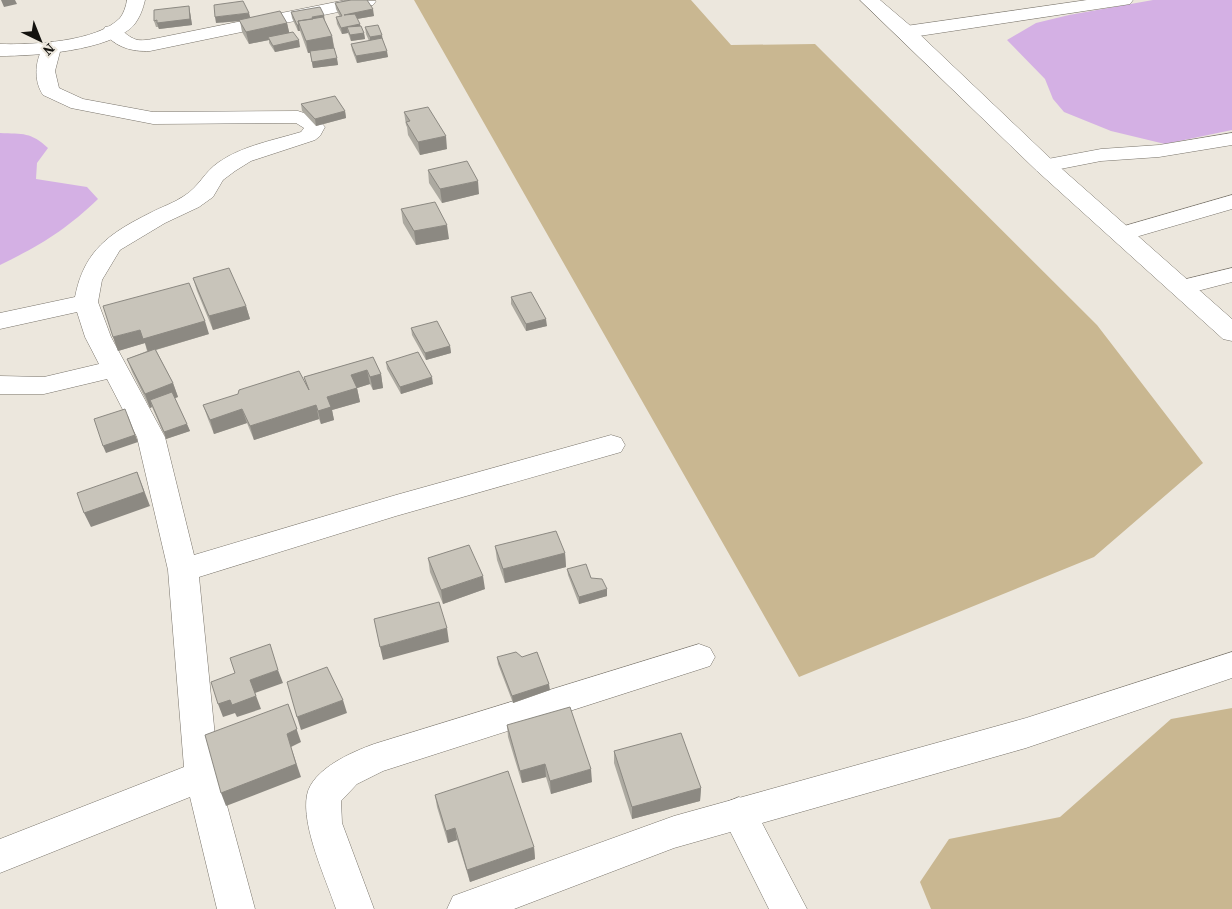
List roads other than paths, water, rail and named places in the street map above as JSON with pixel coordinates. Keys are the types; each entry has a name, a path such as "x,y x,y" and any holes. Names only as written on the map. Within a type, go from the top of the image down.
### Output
{"street":[{"path":"0,50 52,48 98,37 124,24 133,14 136,0"},
{"path":"869,0 906,32 1045,166 1232,333"},
{"path":"906,32 1124,0"},
{"path":"112,31 126,44 136,46 152,45 368,1"},
{"path":"986,6 1000,18"},
{"path":"52,48 46,71 50,90 78,104 154,118 298,117 308,121 315,127 308,136 244,157 227,166 214,176 205,192 191,202 157,218 112,245 103,256 90,280 86,302 98,337 150,437 183,570 202,776 236,909"},
{"path":"1045,166 1100,155 1159,151 1232,139"},
{"path":"1122,234 1232,202"},
{"path":"1182,287 1232,275"},
{"path":"0,321 86,302"},
{"path":"0,385 13,387 63,384 115,368"},
{"path":"183,570 463,484 610,445"},
{"path":"355,909 324,823 324,794 345,773 374,759 699,656"},
{"path":"466,909 674,832 1026,733 1232,665"},
{"path":"0,856 202,776"},
{"path":"740,813 788,909"}]}
